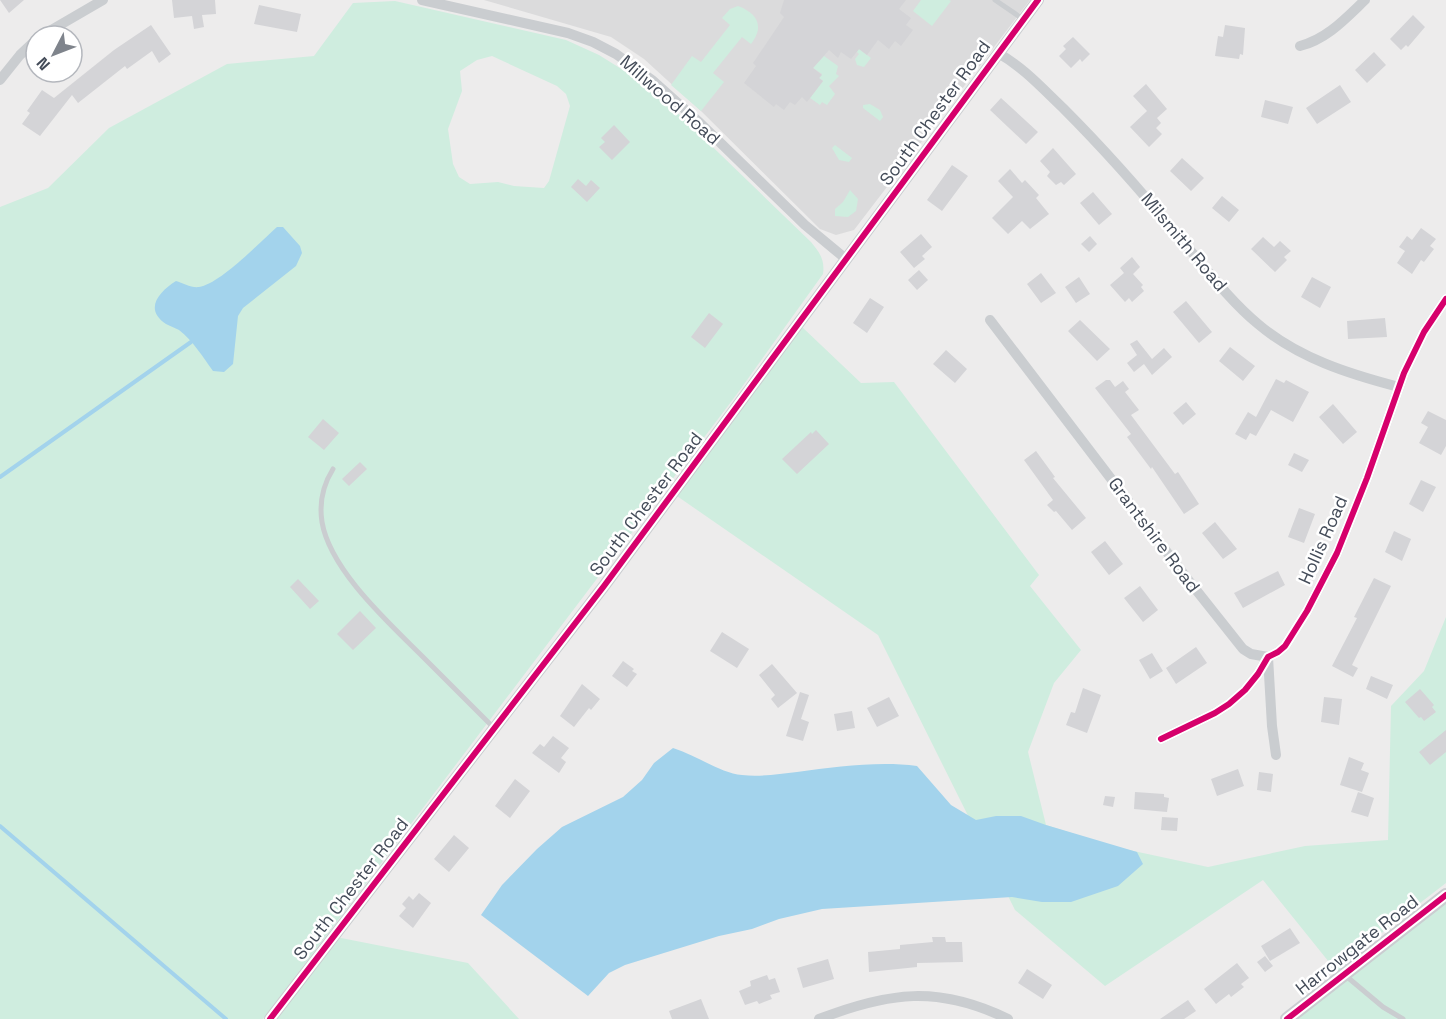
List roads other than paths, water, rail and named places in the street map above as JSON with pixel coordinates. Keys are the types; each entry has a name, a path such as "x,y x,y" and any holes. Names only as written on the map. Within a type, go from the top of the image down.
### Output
{"main road":[{"name":"Harrowgate Road","path":"1287,1019 1446,895"}],"street":[{"path":"62,24 103,0"},
{"name":"Millwood Road","path":"422,0 568,33 616,54 652,80 705,127 805,225 846,260"},
{"name":"South Chester Road","path":"270,1019 604,586 1038,0"},
{"path":"1300,46 1313,43 1327,35 1365,0"},
{"path":"0,80 24,51"},
{"name":"Milsmith Road","path":"998,53 1027,72 1093,138 1142,192 1219,284 1259,325 1303,353 1327,365 1362,378 1398,387"},
{"name":"Hollis Road","path":"1161,739 1229,704 1245,690 1268,657 1285,646 1337,554 1406,367 1424,332 1446,299"},
{"name":"Grantshire Road","path":"990,320 1243,649 1251,654 1268,657"},
{"path":"1268,657 1276,755"},
{"path":"819,1019 878,999 929,995 968,1002 1008,1019"}],"lane":[{"path":"995,0 1023,19"},
{"path":"333,469 324,488 321,505 322,523 331,546 347,574 384,618 495,729"},
{"path":"1345,975 1383,1007 1403,1019"}],"water":[{"path":"277,227 283,227 300,246 302,253 296,266 243,308 238,316 233,364 224,372 213,371 184,334 159,318 156,312 156,301 164,290 176,281 199,287 218,278 240,262"},
{"path":"673,748 725,771 749,776 872,764 917,766 951,805 976,820 996,816 1021,816 1137,852 1143,864 1118,886 1071,902 1042,902 1012,897 822,909 779,919 752,929 719,936 625,965 609,973 588,996 481,915 502,885 562,827 623,797 642,780 654,763"}],"waterway":[{"path":"0,477 191,342"},
{"path":"0,826 226,1019"}]}
